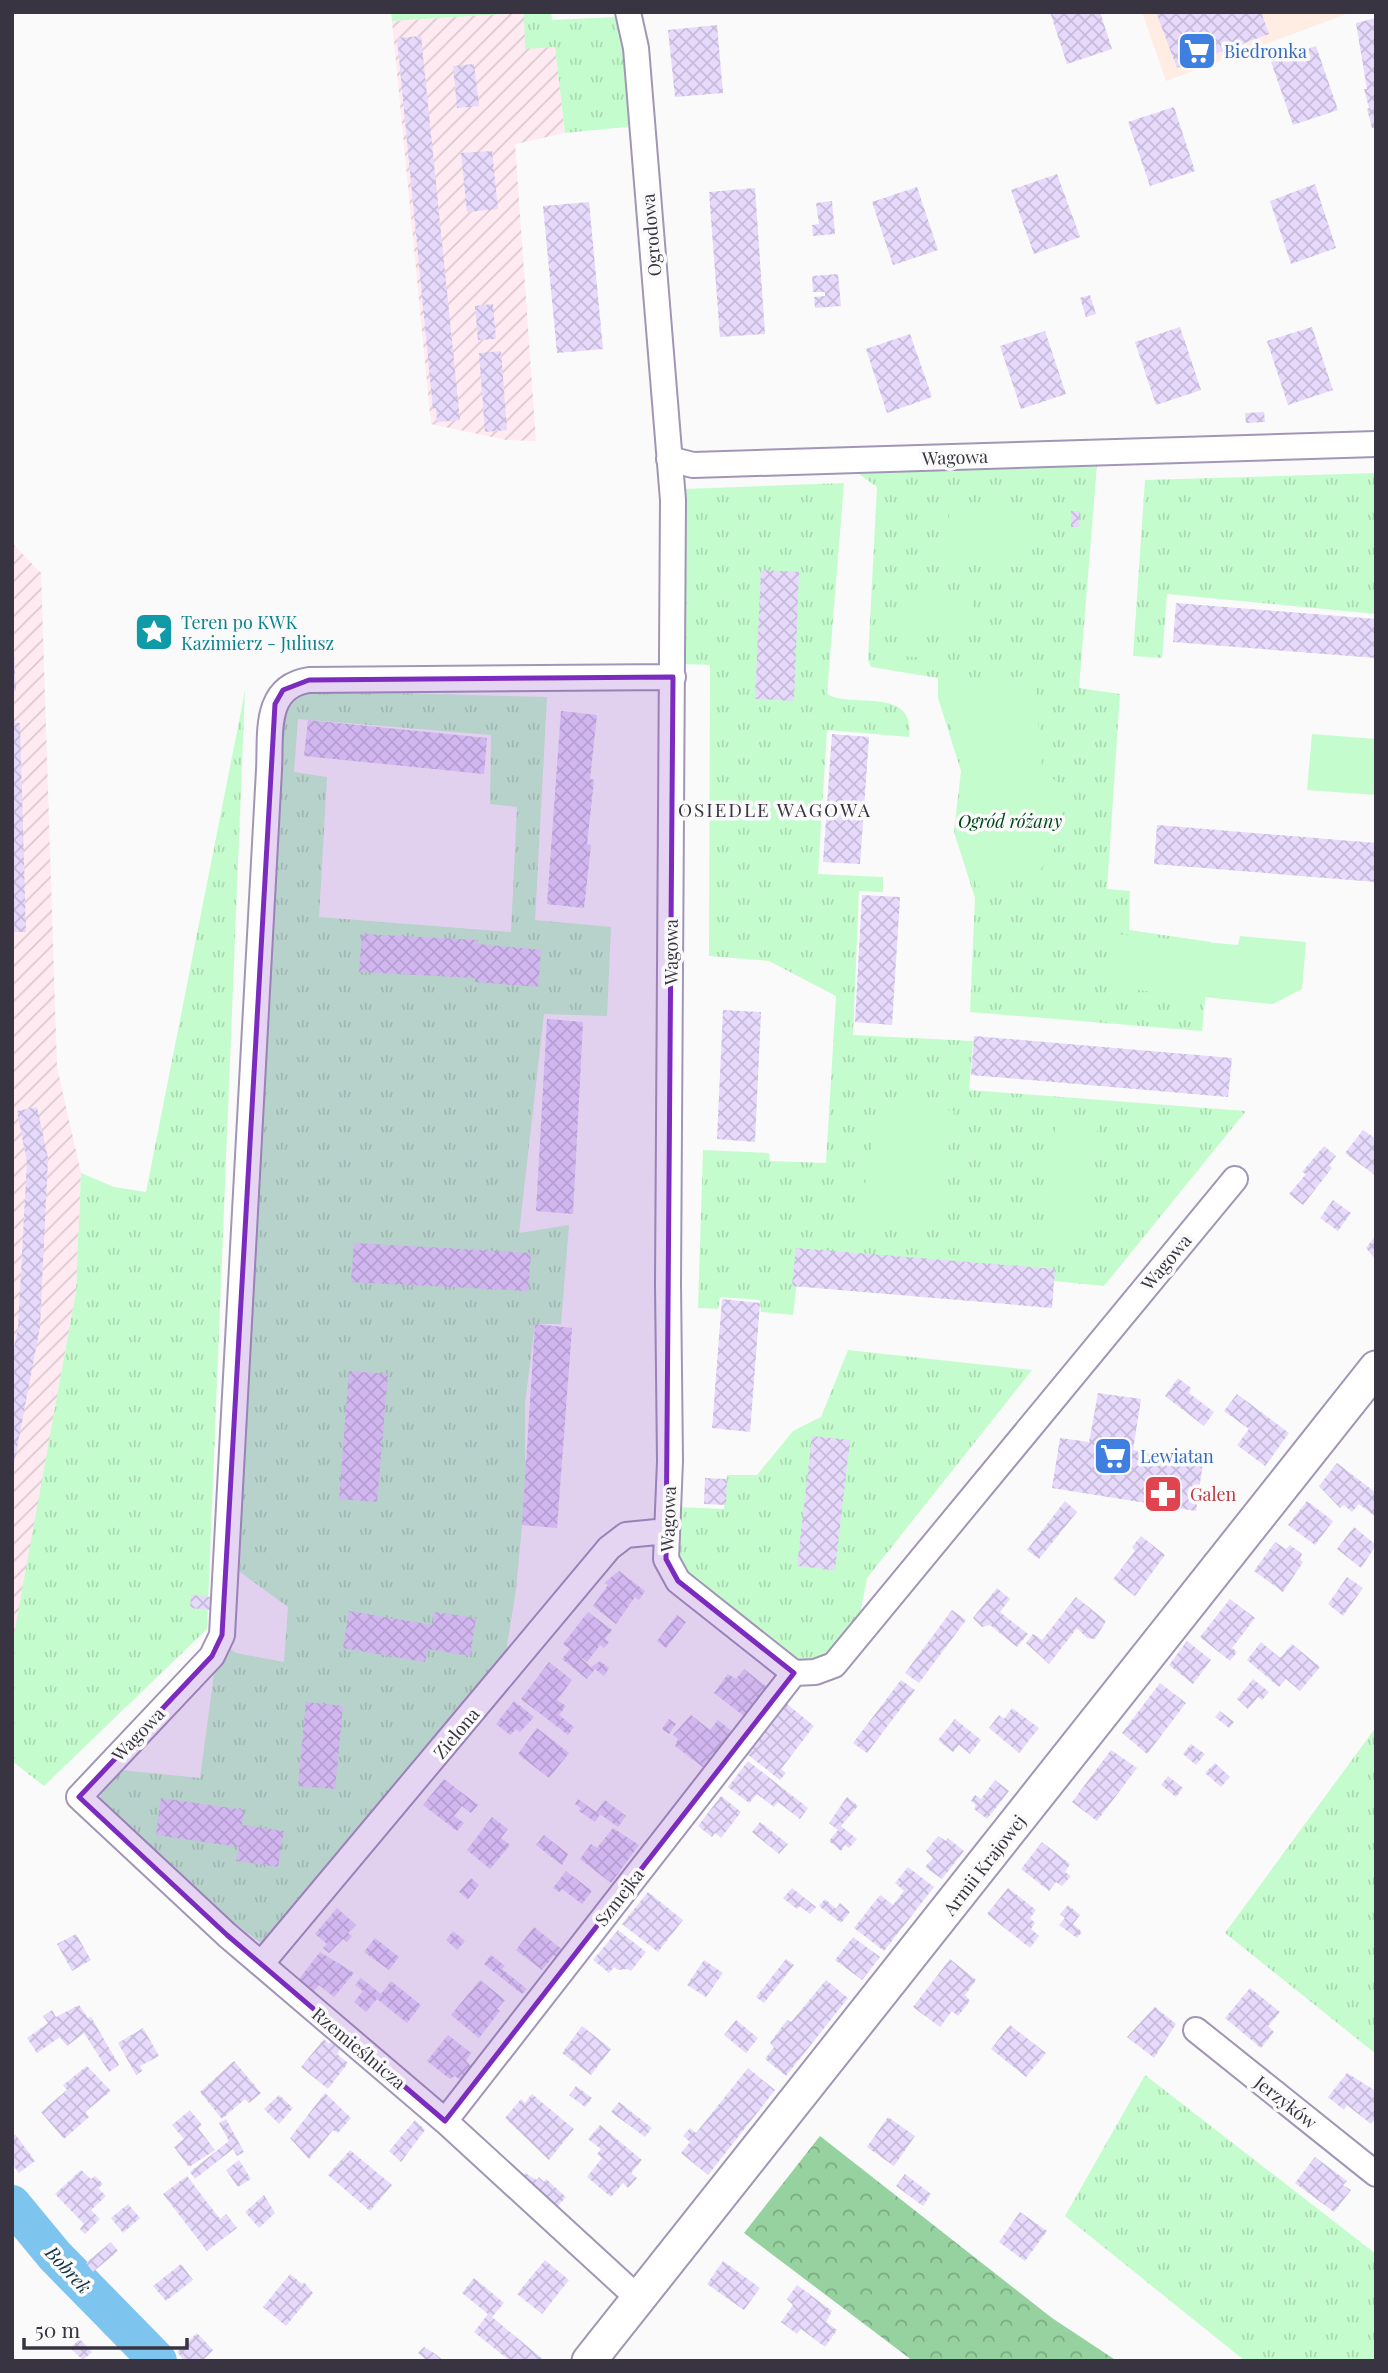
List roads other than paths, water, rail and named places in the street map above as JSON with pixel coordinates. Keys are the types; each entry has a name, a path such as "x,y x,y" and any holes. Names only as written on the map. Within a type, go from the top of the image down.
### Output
{"street":[{"name":"Ogrodowa","path":"628,12 636,48 669,459"},
{"name":"Wagowa","path":"1235,1179 834,1665 815,1672 794,1673 678,1581 666,1559 670,1461 668,1284 673,677 673,500 669,459 693,465 1140,454 1376,444"},
{"name":"Wagowa","path":"79,1797 212,1656 222,1635 268,770 275,704 283,690 297,682 309,680 673,677"},
{"name":"Armii Krajowej","path":"589,2361 1376,1368"},
{"name":"Zielona","path":"261,1964 609,1548 626,1535 667,1531"},
{"name":"Szmejka","path":"445,2121 794,1673"},
{"name":"Rzemieślnicza","path":"79,1797 261,1964 445,2121 639,2299"},
{"name":"Jerzyków","path":"1196,2030 1376,2174"}],"waterway":[{"name":"Bobrek","path":"12,2204 55,2256 158,2361"}],"place":[{"name":"Biedronka","path":"1197,51"},
{"name":"Teren po KWK Kazimierz - Juliusz","path":"154,632"},
{"name":"Lewiatan","path":"1113,1456"},
{"name":"Galen","path":"1163,1494"}],"district":[{"name":"OSIEDLE WAGOWA","path":"775,809"}],"park label":[{"name":"Ogród różany","path":"1010,821"}]}
